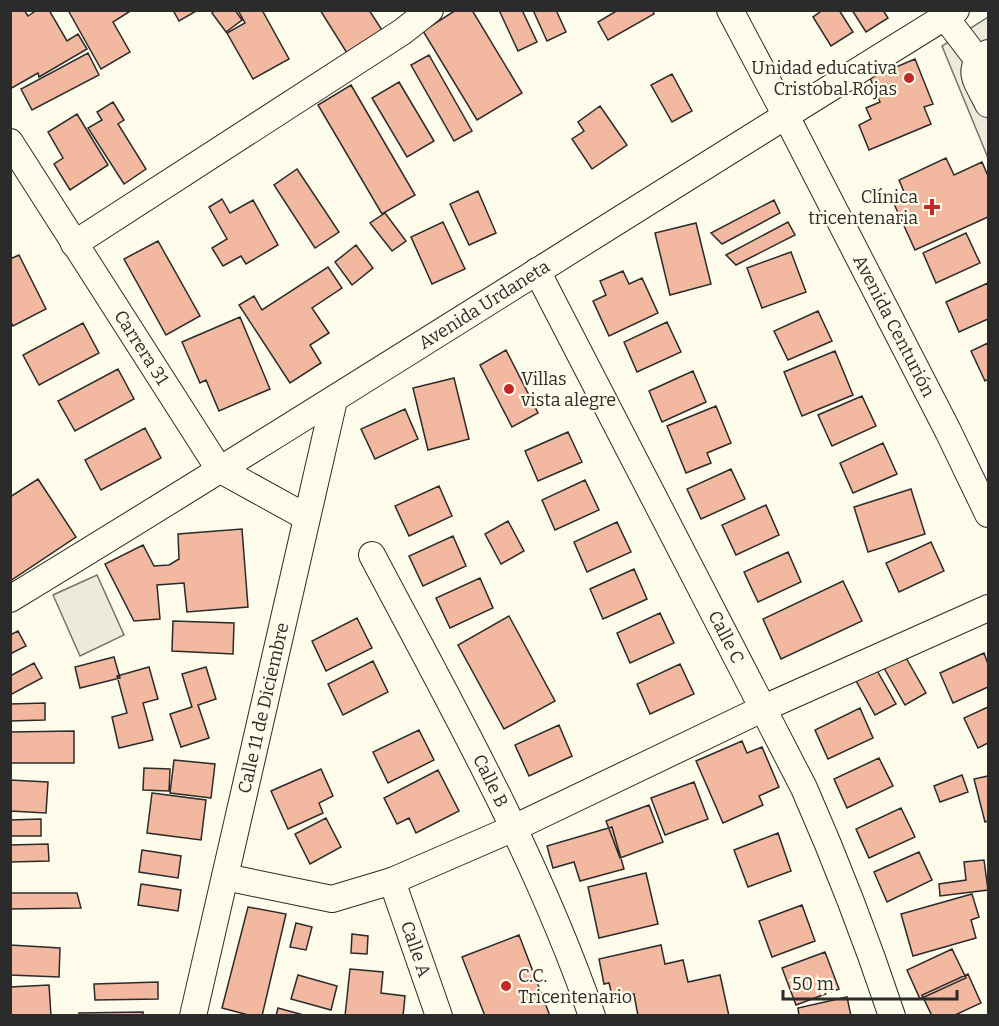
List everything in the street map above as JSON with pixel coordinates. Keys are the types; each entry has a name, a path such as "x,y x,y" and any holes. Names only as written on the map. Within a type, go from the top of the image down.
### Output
{"street":[{"name":"Avenida Centurión","path":"730,10 948,431 988,514"},
{"name":"Avenida Urdaneta","path":"10,599 334,400 951,14"},
{"path":"951,14 983,57 974,66 975,77 988,104"},
{"path":"74,244 417,15"},
{"name":"Carrera 31","path":"10,142 219,469 306,517"},
{"name":"Calle C","path":"537,271 804,788 838,864 867,940 892,1016"},
{"name":"Calle 11 de Diciembre","path":"193,1016 334,400"},
{"name":"Calle B","path":"372,555 514,828 550,906 592,1016"},
{"path":"225,877 332,899 392,881 514,828 764,708 988,608"},
{"name":"Calle A","path":"392,881 439,1016"}],"shaded area":[{"path":"988,17 988,158 942,46"},
{"path":"97,575 124,635 80,656 53,595"}],"building":[{"path":"10,10 24,10 28,16 37,10 49,10 67,41 78,34 87,49 39,77 38,73 10,89"},
{"path":"68,10 132,10 113,22 130,52 101,69"},
{"path":"173,10 198,10 179,21"},
{"path":"215,10 235,10 242,20 226,32 212,13"},
{"path":"238,10 262,10 289,59 253,79 227,33 245,23"},
{"path":"320,10 369,10 382,30 347,53"},
{"path":"456,10 472,10 522,93 477,120 423,31"},
{"path":"499,10 522,10 537,42 518,51"},
{"path":"533,10 556,10 566,32 547,41"},
{"path":"618,10 653,10 654,14 608,40 598,22"},
{"path":"823,10 839,10 853,32 831,46 813,17"},
{"path":"852,10 883,10 888,18 866,32"},
{"path":"88,53 99,75 32,110 21,89"},
{"path":"429,55 472,131 454,141 411,65"},
{"path":"915,59 933,104 924,107 931,124 869,150 859,125 871,119 866,108 880,102 870,78"},
{"path":"672,74 692,111 672,122 651,85"},
{"path":"399,82 434,141 407,157 372,98"},
{"path":"351,85 415,195 382,214 318,105"},
{"path":"113,102 124,120 118,124 146,169 124,184 88,128 102,120 97,112"},
{"path":"600,106 627,145 592,169 572,139 584,131 578,122"},
{"path":"77,114 108,165 70,190 54,164 63,158 48,132"},
{"path":"946,158 954,175 982,162 988,176 988,217 915,250 894,204 907,199 899,180"},
{"path":"297,169 339,232 315,248 274,185"},
{"path":"478,191 496,233 469,245 450,204"},
{"path":"222,199 230,213 253,200 278,245 246,264 241,256 223,266 212,248 227,239 209,207"},
{"path":"774,200 780,213 722,244 711,233"},
{"path":"385,213 406,241 392,251 370,223"},
{"path":"443,222 465,269 432,284 411,237"},
{"path":"788,222 795,235 736,265 726,255"},
{"path":"696,223 711,284 670,295 655,233"},
{"path":"966,233 980,263 936,283 923,253"},
{"path":"158,241 200,316 166,335 124,259"},
{"path":"356,245 373,268 352,285 335,262"},
{"path":"791,252 806,292 762,308 747,268"},
{"path":"19,255 46,309 13,326 10,320 10,259"},
{"path":"328,267 342,288 312,308 329,333 310,345 321,363 290,383 239,305 254,296 262,310"},
{"path":"623,271 629,284 642,278 658,313 609,336 593,301 606,295 600,281"},
{"path":"988,283 988,319 959,332 946,302"},
{"path":"818,311 832,341 788,360 774,331"},
{"path":"240,317 270,389 219,411 206,380 200,383 182,342"},
{"path":"667,322 681,352 637,372 624,342"},
{"path":"83,323 99,353 39,385 23,355"},
{"path":"988,343 988,379 985,381 971,351"},
{"name":"Villas vista alegre","path":"506,350 538,413 512,427 480,365"},
{"path":"835,351 853,395 802,416 784,372"},
{"path":"118,369 134,399 75,431 58,401"},
{"path":"693,371 706,402 662,422 649,391"},
{"path":"454,378 469,439 428,450 413,388"},
{"path":"862,396 876,426 832,446 818,415"},
{"path":"716,406 731,443 707,453 711,463 686,473 667,426"},
{"path":"405,409 418,439 375,459 361,429"},
{"path":"145,428 161,458 101,490 85,460"},
{"path":"568,432 582,462 538,481 525,451"},
{"path":"883,443 897,474 853,493 840,463"},
{"path":"731,469 745,499 701,519 687,489"},
{"path":"38,479 76,537 10,581 10,497"},
{"path":"585,480 599,510 555,530 542,500"},
{"path":"439,486 452,516 409,536 395,506"},
{"path":"911,489 925,534 868,552 854,507"},
{"path":"766,505 779,535 736,555 722,525"},
{"path":"508,521 524,551 501,564 485,534"},
{"path":"617,522 631,552 587,572 574,542"},
{"path":"242,529 248,607 187,612 184,583 157,585 160,619 134,621 105,564 143,545 154,566 169,565 179,559 178,534"},
{"path":"453,536 466,566 423,586 409,556"},
{"path":"931,542 944,571 899,592 886,563"},
{"path":"788,552 801,582 758,602 744,572"},
{"path":"634,569 647,599 603,619 590,589"},
{"path":"480,578 493,608 450,628 436,598"},
{"path":"843,581 862,621 781,659 763,619"},
{"path":"660,613 674,643 630,663 617,633"},
{"path":"509,616 555,701 504,729 458,645"},
{"path":"357,618 372,648 326,671 312,641"},
{"path":"173,621 234,623 233,654 172,651"},
{"path":"18,631 26,646 10,654 10,635"},
{"path":"984,653 988,664 988,687 953,703 940,673"},
{"path":"905,656 926,693 905,705 884,668"},
{"path":"114,657 120,678 80,688 75,667"},
{"path":"373,661 388,692 343,715 328,684"},
{"path":"34,663 42,678 10,695 10,676"},
{"path":"680,664 694,694 650,714 637,684"},
{"path":"149,667 158,699 143,703 153,740 119,748 112,717 127,713 117,676"},
{"path":"206,667 216,699 198,705 209,738 181,747 170,714 192,707 182,674"},
{"path":"875,667 896,704 875,715 855,679"},
{"path":"45,703 45,720 10,721 10,704"},
{"path":"988,707 988,743 978,748 964,718"},
{"path":"860,708 873,738 828,759 815,730"},
{"path":"559,725 572,756 529,776 515,745"},
{"path":"419,730 434,760 388,783 373,752"},
{"path":"74,731 74,763 10,763 10,732"},
{"path":"742,741 747,753 762,747 779,787 759,796 763,805 723,823 696,761"},
{"path":"879,758 893,786 847,808 834,779"},
{"path":"174,760 215,764 211,798 170,793"},
{"path":"144,768 170,769 169,791 143,790"},
{"path":"321,769 333,796 319,803 323,813 288,829 271,791"},
{"path":"438,770 459,811 416,833 409,818 397,824 384,798"},
{"path":"962,775 968,792 940,802 934,786"},
{"path":"988,776 988,821 985,822 974,779"},
{"path":"10,780 48,782 46,813 10,811"},
{"path":"694,782 708,819 665,835 651,798"},
{"path":"152,793 206,800 201,840 147,833"},
{"path":"649,805 663,842 620,858 606,821"},
{"path":"901,808 915,837 869,858 856,829"},
{"path":"326,818 341,847 310,864 295,834"},
{"path":"41,819 41,836 10,836 10,820"},
{"path":"612,827 624,869 580,881 574,862 553,868 547,846"},
{"path":"778,833 791,871 748,887 734,850"},
{"path":"48,844 49,861 10,862 10,845"},
{"path":"142,850 181,856 178,878 139,872"},
{"path":"919,852 932,880 887,902 874,872"},
{"path":"984,860 988,890 940,896 939,884 966,880 964,862"},
{"path":"646,873 658,924 599,938 588,887"},
{"path":"141,884 181,890 178,911 138,905"},
{"path":"10,893 77,893 81,908 10,909"},
{"path":"972,894 979,917 971,920 976,938 913,956 901,914"},
{"path":"802,905 815,941 772,957 759,921"},
{"path":"248,907 286,914 262,1016 252,1016 222,1008"},
{"path":"296,923 312,927 306,950 290,947"},
{"path":"352,934 368,936 367,954 351,953"},
{"name":"C.C. Tricentenario","path":"519,935 550,1016 485,1016 462,957"},
{"path":"10,945 60,948 59,977 10,975"},
{"path":"661,945 665,964 683,960 688,982 720,975 729,1016 638,1016 634,994 613,999 609,983 604,984 599,959"},
{"path":"952,949 966,978 920,999 907,970"},
{"path":"825,952 839,989 796,1005 782,968"},
{"path":"350,969 383,972 381,993 405,996 403,1016 345,1016"},
{"path":"968,974 981,1003 953,1016 932,1016 922,995"},
{"path":"298,975 337,986 331,1010 291,999"},
{"path":"158,982 158,999 95,1000 94,984"},
{"path":"49,985 51,1016 10,1016 10,987"},
{"path":"847,997 851,1016 799,1016 798,1008"},
{"path":"278,1008 307,1016 276,1016"},
{"path":"143,1012 143,1016 79,1016 79,1013"}],"place":[{"name":"Unidad educativa Cristobal Rojas","path":"909,78"},
{"name":"Clínica tricentenaria","path":"932,207"},
{"name":"Villas vista alegre","path":"509,389"},
{"name":"C.C. Tricentenario","path":"506,986"}]}
